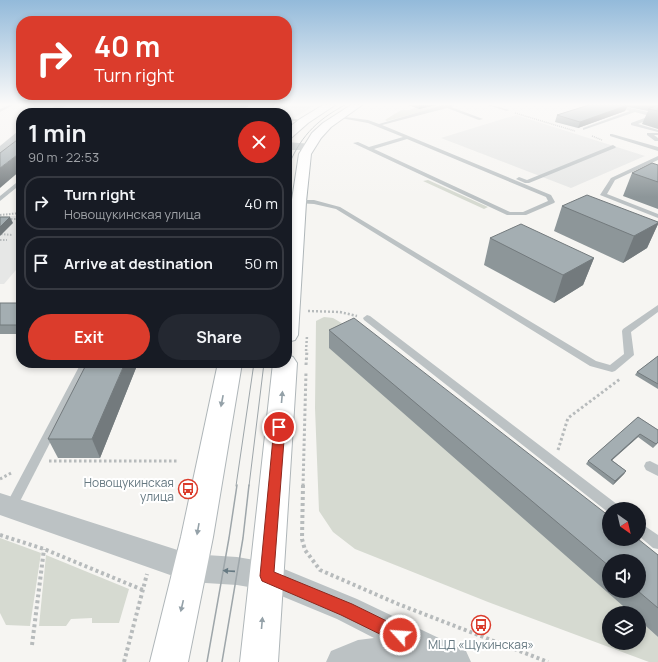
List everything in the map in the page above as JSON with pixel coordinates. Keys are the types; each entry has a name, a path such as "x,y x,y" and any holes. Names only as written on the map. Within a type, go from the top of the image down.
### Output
{"main road":[{"path":"292,275 298,202 305,154 316,136"},
{"path":"169,662 190,568 229,368"},
{"path":"259,662 285,368"}],"street":[{"path":"0,139 16,138"},
{"path":"0,152 16,140"},
{"path":"292,146 308,147"},
{"path":"6,506 190,568 237,571 267,576 346,609 454,662"},
{"path":"342,662 358,656 405,651 454,662"}],"lane":[{"path":"356,143 509,214 524,214 552,202 550,196 401,136"},
{"path":"411,136 527,182 613,147"},
{"path":"615,136 658,149"},
{"path":"369,149 406,138"},
{"path":"657,159 613,179 603,195 658,216"},
{"path":"623,175 630,177"},
{"path":"0,200 16,186"},
{"path":"298,202 314,202 338,208 593,364 612,369 629,355 626,331 658,308"},
{"path":"367,318 605,502"},
{"path":"6,506 35,461 83,368"},
{"path":"646,534 658,543"}],"path":[{"path":"0,215 16,213"},
{"path":"7,219 16,220"},
{"path":"1,234 12,235"},
{"path":"0,240 7,240"},
{"path":"308,303 308,319"},
{"path":"308,311 340,312 367,318"},
{"path":"307,335 302,539 305,550 320,570 398,604 548,662"},
{"path":"554,463 568,418 624,376"},
{"path":"0,479 35,461 177,461"},
{"path":"0,535 44,549 143,590"},
{"path":"32,645 44,549"},
{"path":"124,662 148,572"}],"shaded area":[{"path":"448,136 582,136 645,156 571,188 441,138"},
{"path":"428,180 488,207 484,209 423,181"},
{"path":"0,216 16,216 16,270 4,284 0,284"},
{"path":"324,317 333,318 345,325 602,584 602,598 616,598 624,606 602,606 602,644 488,602 355,549 333,532 319,511 315,408 316,321"},
{"path":"0,538 41,553 30,626 6,625 0,613"},
{"path":"46,555 129,589 119,623 92,623 92,618 71,619 66,626 39,626"},
{"path":"646,626 658,637 658,662 649,662 617,650 646,650"}],"building":[{"path":"16,141 16,156 0,168 0,153"},
{"path":"652,163 658,165 658,182 632,173"},
{"path":"587,195 658,223 634,236 562,206"},
{"path":"0,217 10,217 0,227"},
{"path":"521,224 594,258 563,275 490,238"},
{"path":"0,303 16,303 16,325 0,325"},
{"path":"354,318 602,511 602,546 646,545 658,555 658,608 646,598 646,554 602,554 602,560 329,330"},
{"path":"658,356 658,384 637,372"},
{"path":"84,368 123,368 92,439 48,439"},
{"path":"638,417 658,430 658,442 656,444 640,434 611,460 626,471 615,481 588,461"}],"tram line":[{"path":"292,157 306,136"},
{"path":"236,486 253,368"},
{"path":"249,486 263,368"},
{"path":"207,662 237,485"},
{"path":"222,662 243,538 249,485"}],"place":[{"name":"Новощукинская улица","path":"188,489"},
{"name":"МЦД «Щукинская»","path":"481,625"}],"route":[{"path":"279,427 267,576 346,609 400,635"}]}
